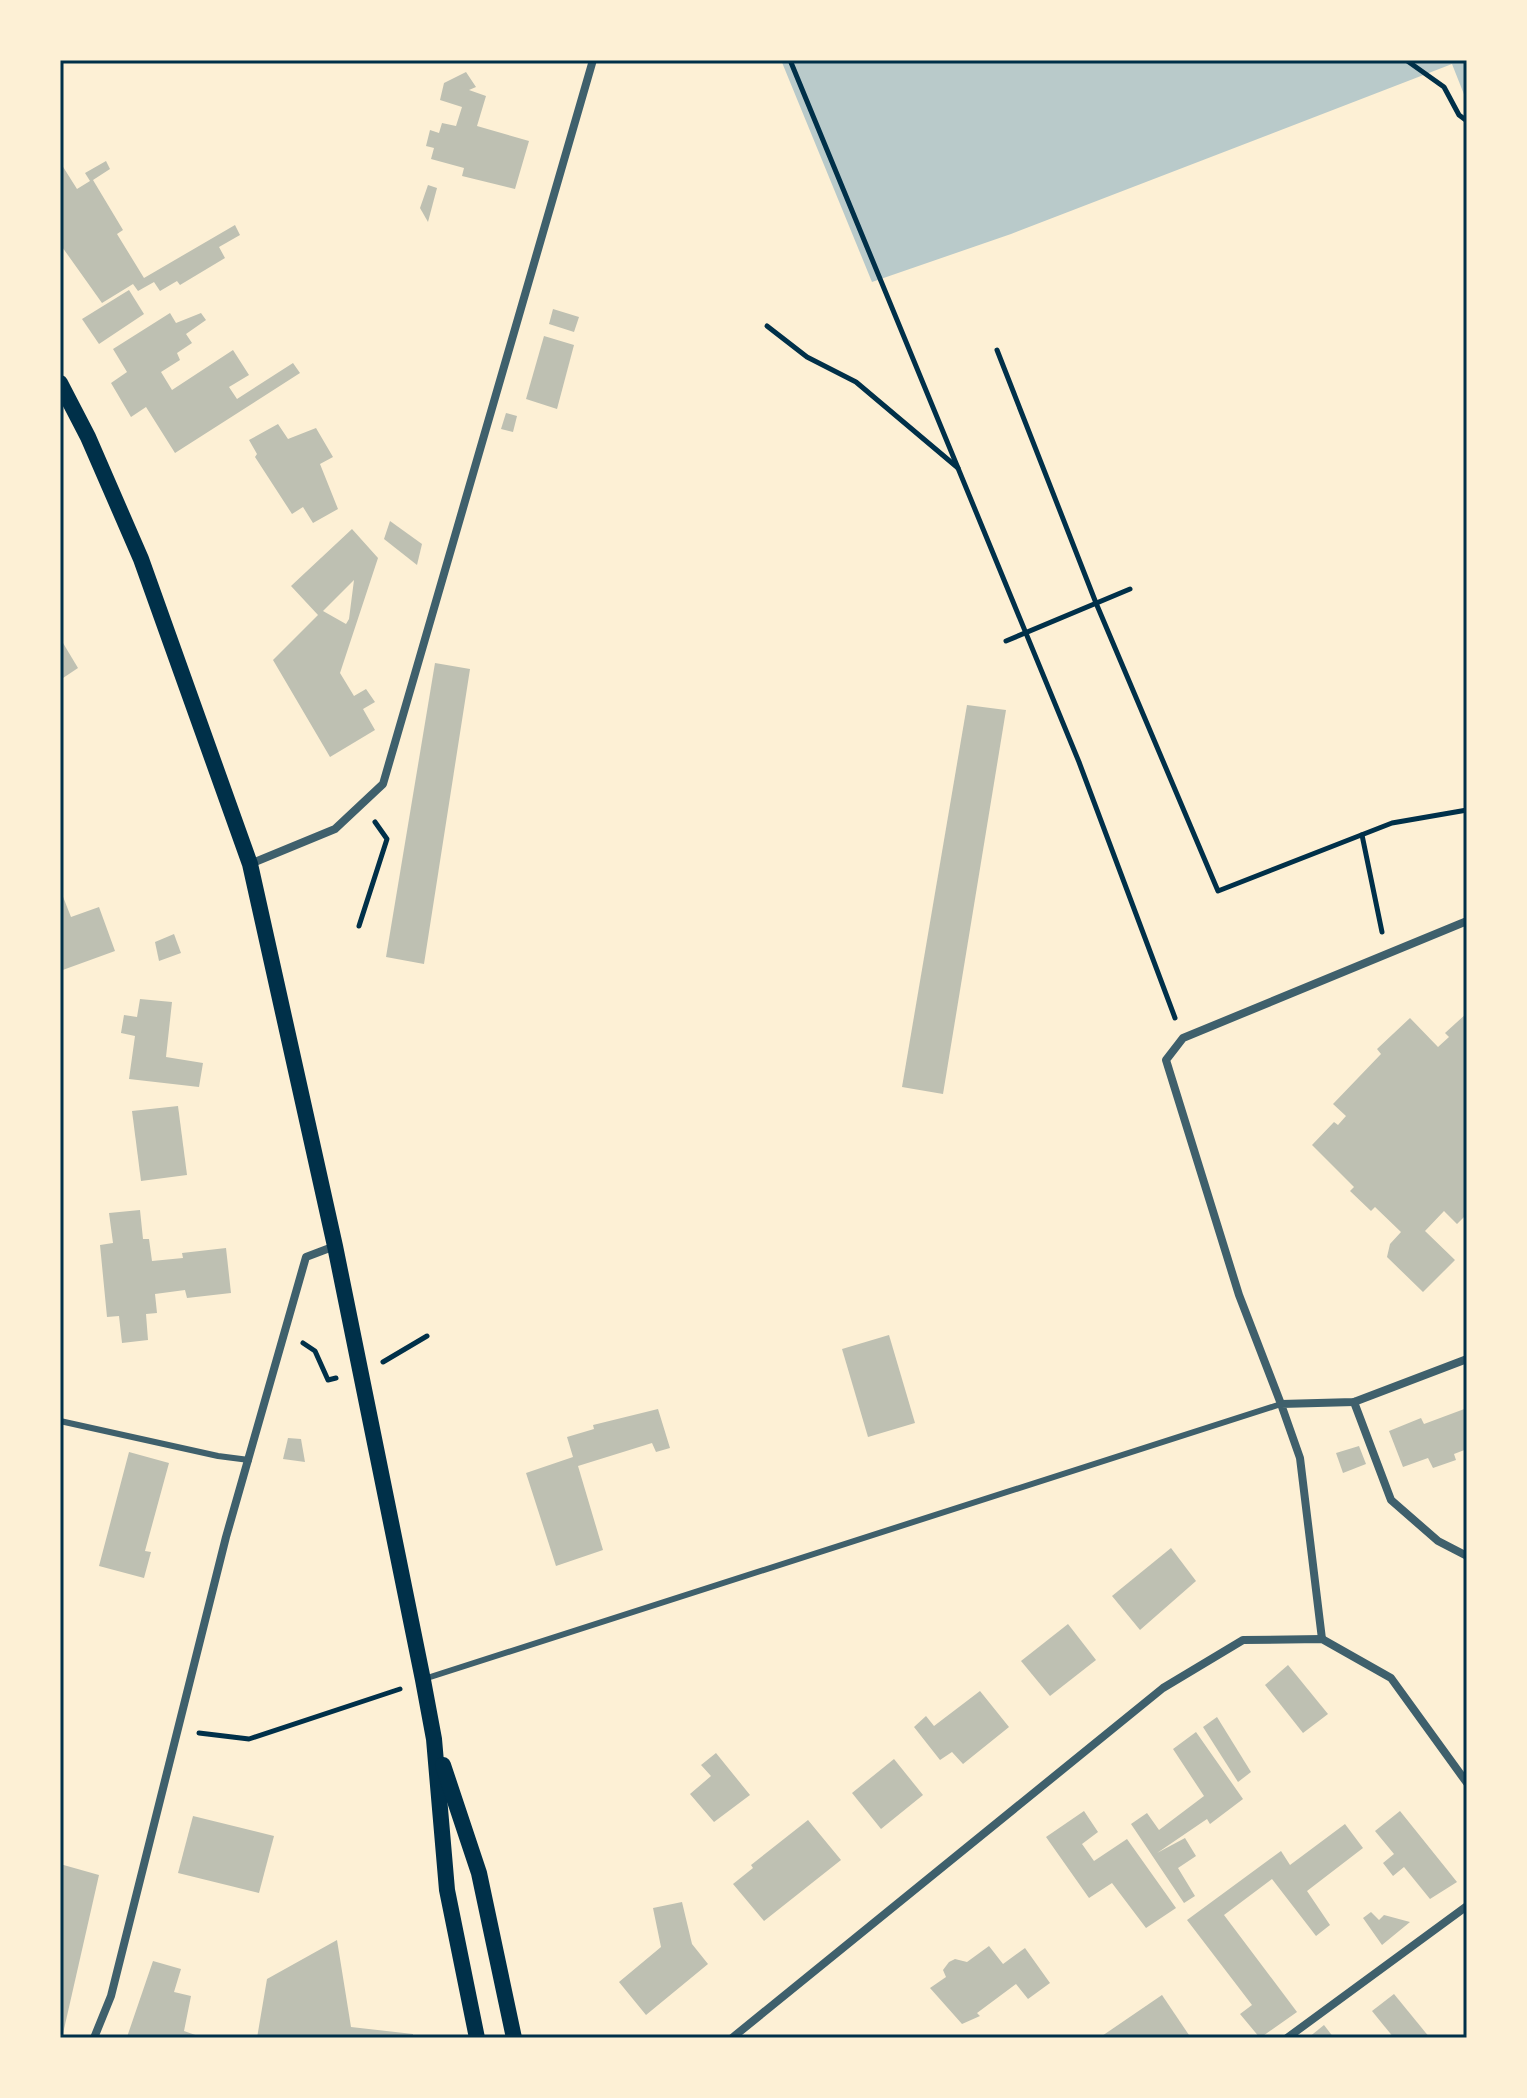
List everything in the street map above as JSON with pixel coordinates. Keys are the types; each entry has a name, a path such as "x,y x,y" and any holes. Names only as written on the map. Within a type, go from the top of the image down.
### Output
{"main road":[{"path":"60,383 88,437 141,559 250,864 335,1246 423,1680 434,1739 447,1890 477,2038"},
{"path":"434,1739 479,1873 514,2038"}],"street":[{"path":"250,864 335,829 383,784 593,60"},
{"path":"1322,1639 1300,1458 1239,1295 1166,1060 1183,1038 1467,921"},
{"path":"94,2038 111,1996 249,1460 306,1257 335,1246"},
{"path":"1281,1404 1354,1402 1467,1359"},
{"path":"1354,1402 1391,1500 1438,1541 1467,1556"},
{"path":"732,2038 1163,1688 1243,1640 1322,1639 1391,1678 1467,1783"},
{"path":"1287,2038 1467,1906"}],"lane":[{"path":"423,1680 1281,1404"},
{"path":"60,1421 249,1460"}],"path":[{"path":"790,60 1027,633 1183,1038"},
{"path":"1406,60 1444,87 1459,115 1467,121"},
{"path":"767,326 807,357 856,382 959,469"},
{"path":"997,350 1096,603 1218,891 1392,823 1467,810"},
{"path":"1006,641 1130,589"},
{"path":"359,926 387,839 364,804"},
{"path":"1362,835 1387,956"},
{"path":"285,1331 315,1351 328,1380"},
{"path":"395,1358 427,1336"},
{"path":"178,1730 249,1739 351,1708 423,1680"}],"shaded area":[{"path":"781,60 1467,60 1467,102 1452,64 1011,234 872,282"}],"building":[{"path":"466,72 476,87 469,90 486,96 477,126 529,141 515,189 462,176 464,168 431,159 434,148 426,146 430,130 439,133 442,123 456,126 462,107 440,100 444,83"},
{"path":"106,161 110,169 93,180 123,230 117,234 144,278 235,225 240,235 219,247 225,258 180,285 177,281 160,291 154,282 138,291 133,284 102,303 60,244 60,162 77,189 90,181 85,173"},
{"path":"428,185 437,188 428,222 420,208"},
{"path":"129,290 144,314 99,344 82,319"},
{"path":"553,309 579,317 574,332 549,324"},
{"path":"170,313 176,323 201,313 206,320 186,334 192,343 177,353 180,360 161,372 172,390 233,350 249,375 229,387 237,399 293,363 300,373 175,453 146,407 131,417 111,383 127,372 113,349"},
{"path":"544,336 574,345 557,409 526,399"},
{"path":"506,413 517,416 513,432 501,429"},
{"path":"278,424 288,439 316,428 333,457 320,464 338,509 313,523 303,507 292,514 255,457 257,454 249,440"},
{"path":"390,521 422,544 417,565 384,539"},
{"path":"352,529 378,558 340,673 354,696 366,689 375,702 363,709 375,730 330,757 273,660 318,615 291,586","holes":["354,580 346,624 323,611"]},
{"path":"60,638 78,668 60,680"},
{"path":"435,663 470,669 424,964 386,957"},
{"path":"967,705 1006,710 943,1094 902,1087"},
{"path":"60,889 71,917 99,907 115,951 60,971"},
{"path":"174,934 181,953 159,961 155,942"},
{"path":"140,999 172,1002 166,1057 203,1063 199,1087 129,1079 135,1036 121,1033 124,1015 137,1017"},
{"path":"1467,1013 1467,1214 1457,1224 1444,1211 1425,1231 1455,1260 1423,1292 1387,1257 1390,1244 1401,1232 1375,1207 1371,1211 1350,1191 1354,1187 1312,1145 1334,1122 1338,1125 1346,1116 1333,1104 1381,1054 1377,1049 1410,1018 1438,1047 1449,1037 1445,1033"},
{"path":"178,1106 187,1175 141,1181 132,1111"},
{"path":"140,1210 143,1239 149,1239 152,1261 183,1258 182,1253 226,1248 231,1293 187,1298 185,1290 155,1294 157,1313 146,1314 148,1340 122,1343 119,1316 107,1317 100,1245 113,1243 109,1213"},
{"path":"889,1335 915,1423 868,1437 842,1349"},
{"path":"1467,1408 1467,1449 1454,1454 1456,1460 1433,1468 1428,1458 1403,1467 1389,1431 1421,1418 1424,1424"},
{"path":"658,1409 670,1448 656,1452 652,1443 578,1466 603,1550 556,1566 526,1473 573,1457 567,1437 594,1429 593,1425"},
{"path":"288,1438 301,1439 305,1462 283,1459"},
{"path":"1359,1446 1366,1464 1343,1473 1336,1453"},
{"path":"129,1452 169,1463 145,1551 151,1552 144,1578 99,1566"},
{"path":"1171,1548 1196,1581 1140,1630 1112,1596"},
{"path":"1068,1624 1096,1660 1050,1696 1021,1661"},
{"path":"1288,1665 1328,1714 1303,1733 1265,1685"},
{"path":"980,1691 1009,1727 963,1764 952,1752 940,1760 914,1727 926,1716 934,1726"},
{"path":"1217,1717 1251,1772 1238,1782 1203,1727"},
{"path":"1196,1732 1243,1799 1210,1824 1207,1819 1157,1853 1185,1838 1196,1856 1178,1868 1195,1896 1184,1903 1131,1824 1147,1813 1159,1830 1204,1796 1173,1749"},
{"path":"716,1753 750,1795 714,1822 690,1794 711,1776 701,1765"},
{"path":"894,1759 923,1795 881,1829 852,1793"},
{"path":"1084,1811 1098,1832 1082,1844 1094,1861 1127,1839 1176,1908 1146,1928 1112,1883 1089,1898 1046,1837"},
{"path":"1400,1811 1457,1882 1430,1899 1404,1867 1393,1876 1383,1863 1394,1854 1375,1831"},
{"path":"193,1816 274,1836 259,1893 178,1873"},
{"path":"808,1820 841,1860 764,1921 733,1884 753,1868 751,1865"},
{"path":"1345,1824 1363,1848 1307,1891 1330,1925 1316,1936 1272,1879 1224,1915 1297,2012 1260,2038 1240,2014 1252,2005 1187,1920 1281,1851 1290,1865"},
{"path":"60,1864 99,1875 62,2038 60,2038"},
{"path":"682,1902 692,1944 708,1964 646,2015 619,1982 661,1947 653,1908"},
{"path":"1371,1912 1379,1920 1384,1915 1410,1922 1382,1945 1363,1918"},
{"path":"337,1940 351,2027 413,2034 413,2038 257,2038 267,1979"},
{"path":"989,1946 1003,1964 1025,1948 1050,1983 1028,1999 1016,1984 977,2013 980,2016 962,2024 930,1988 946,1977 943,1970 949,1962 955,1959 967,1962"},
{"path":"153,1961 181,1969 174,1992 191,1996 184,2031 204,2038 127,2037"},
{"path":"1394,1994 1430,2038 1394,2038 1372,2011"},
{"path":"1162,1995 1191,2038 1099,2038"},
{"path":"1324,2025 1334,2038 1308,2038"}]}
